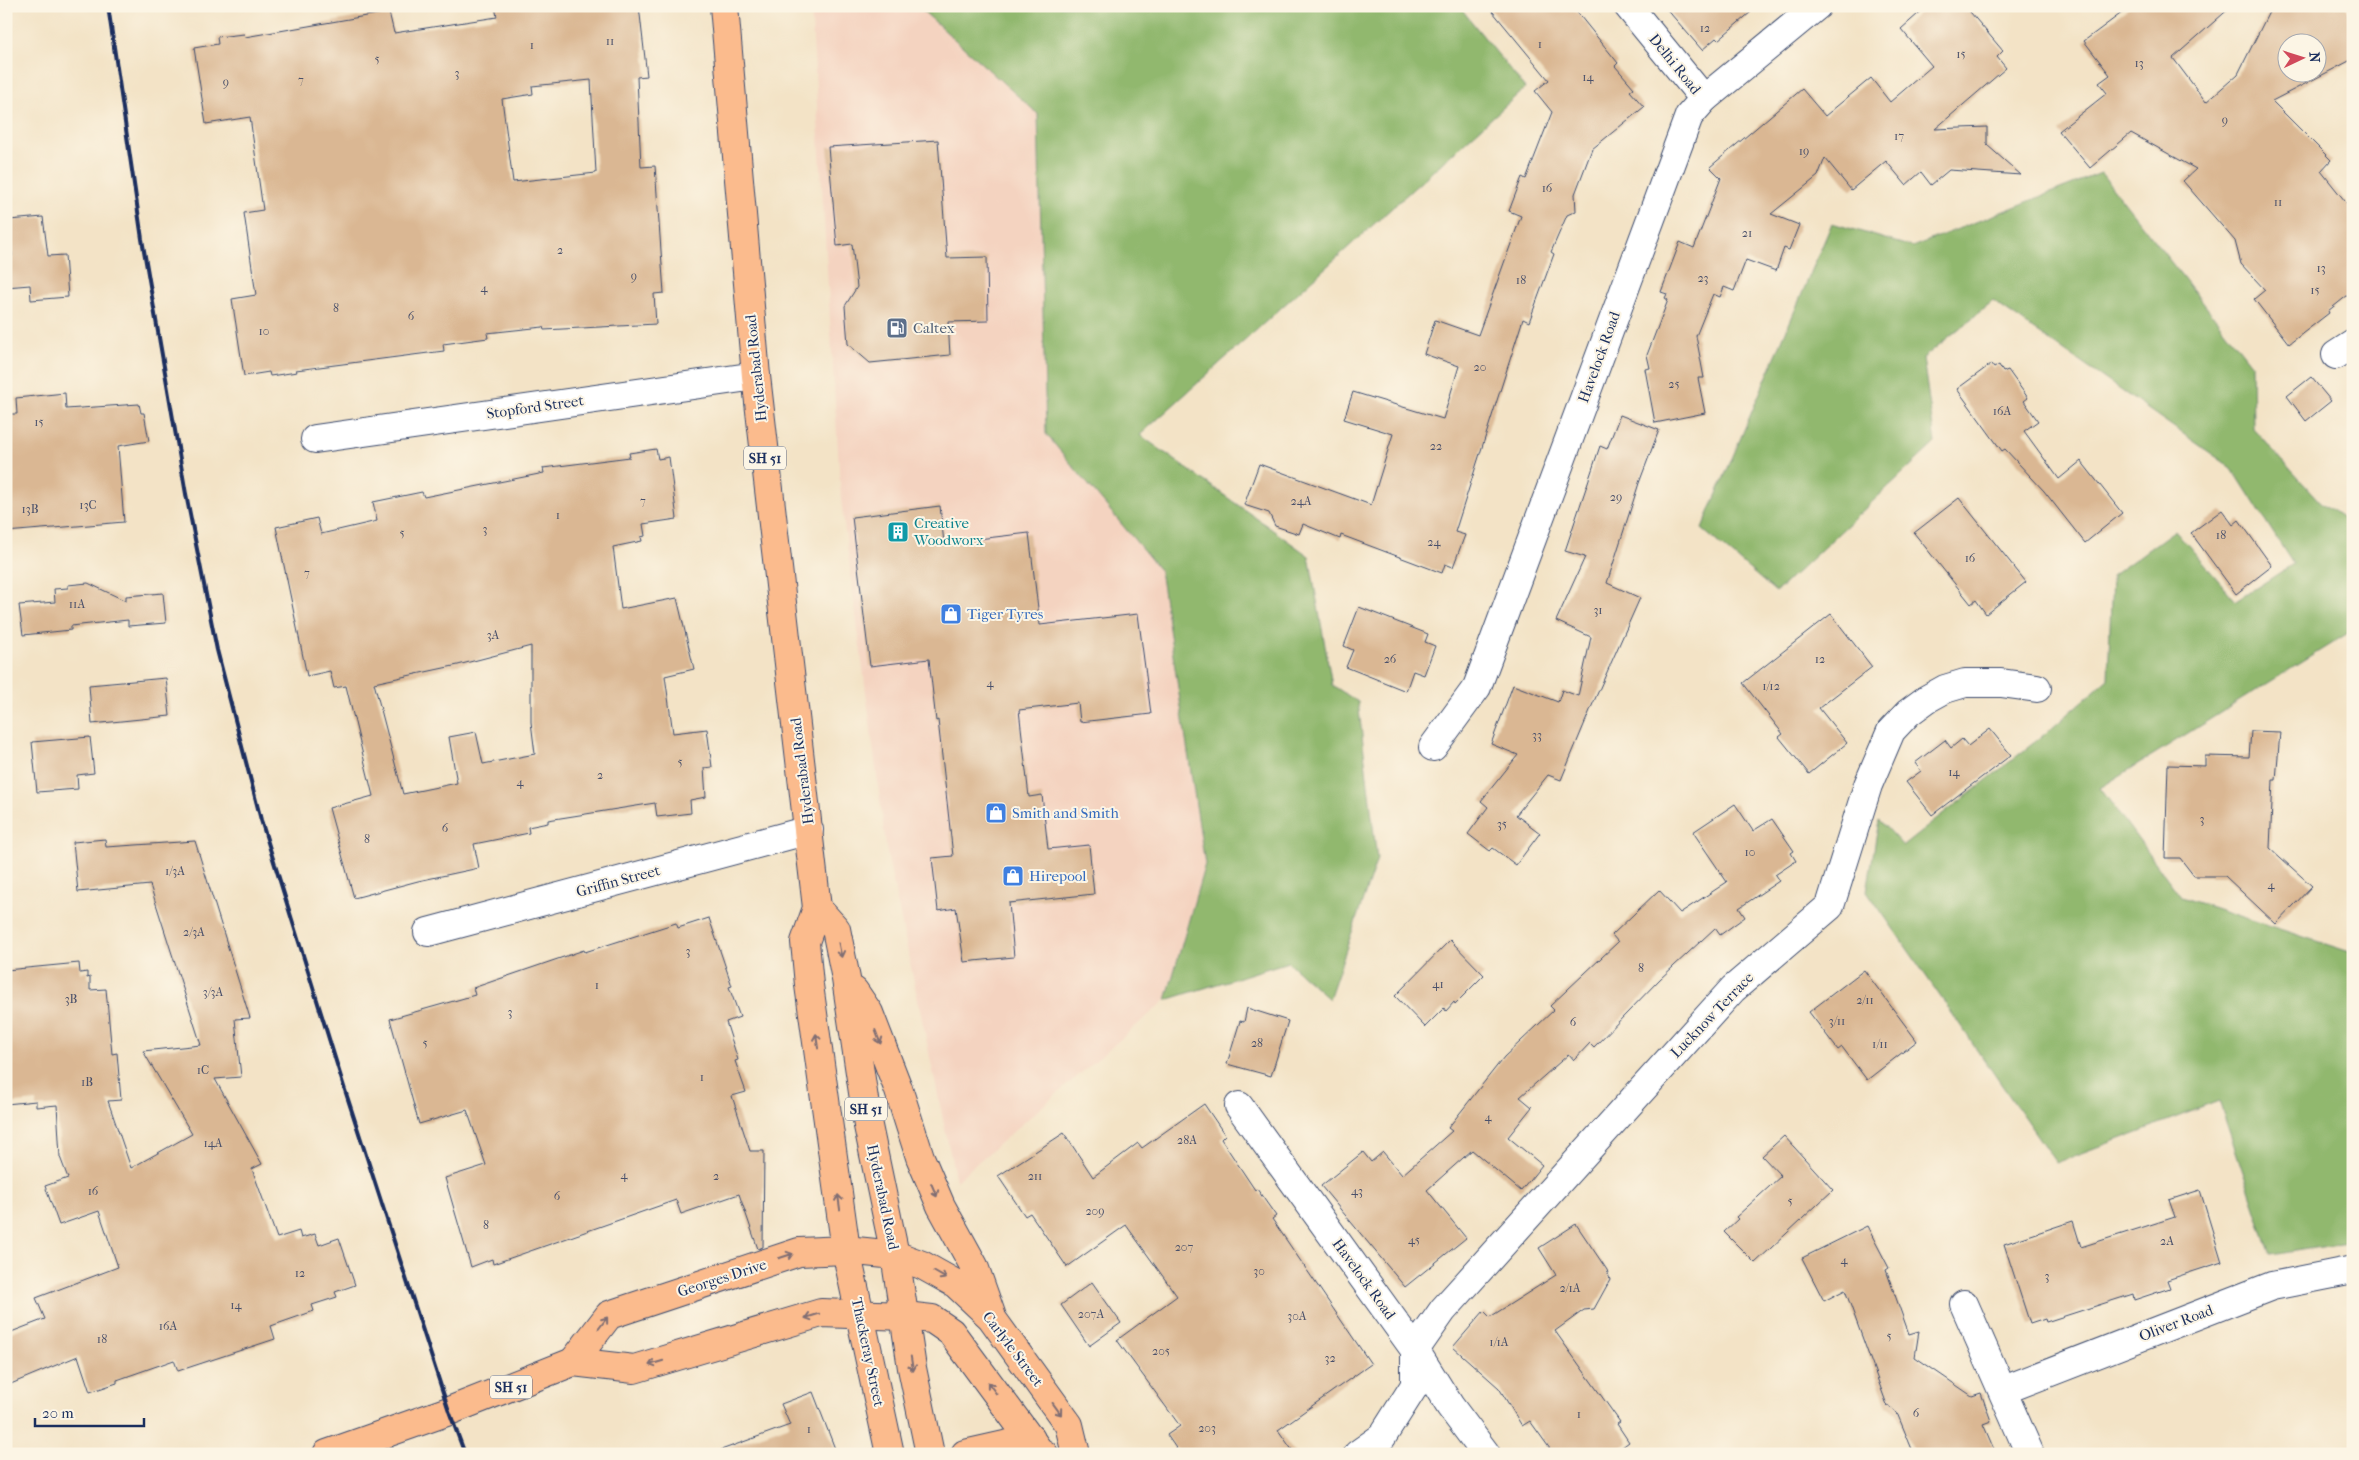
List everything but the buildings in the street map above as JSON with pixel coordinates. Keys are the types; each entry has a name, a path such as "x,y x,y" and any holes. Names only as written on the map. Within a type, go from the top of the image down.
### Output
{"main road":[{"name":"Hyderabad Road","path":"724,6 756,376 817,908 805,942 846,1250"},
{"name":"Hyderabad Road","path":"817,908 836,929 846,979 868,1126 896,1255 905,1316"},
{"path":"846,979 869,1013 898,1088 920,1158 941,1206 974,1266 992,1317"},
{"name":"Georges Drive","path":"573,1362 609,1315 799,1252 846,1250 896,1255"},
{"name":"Thackeray Street","path":"846,1250 890,1454"},
{"name":"Carlyle Street","path":"896,1255 922,1265 956,1284 992,1317 1069,1425 1076,1454"},
{"name":"SH 51","path":"327,1454 449,1411 573,1362 634,1370 821,1313 860,1316 905,1316"},
{"path":"930,1454 912,1368 905,1316 932,1319 951,1332 1037,1446"},
{"path":"965,1454 1037,1446"}],"street":[{"name":"Delhi Road","path":"1628,6 1704,99"},
{"name":"Havelock Road","path":"1433,747 1477,687 1689,116 1704,99 1817,6"},
{"name":"Stopford Street","path":"315,439 756,376"},
{"name":"Lucknow Terrace","path":"1415,1350 1444,1310 1733,989 1830,906 1868,785 1891,731 1908,713 1927,699 1945,689 1965,683 2001,683 2037,688"},
{"name":"Griffin Street","path":"428,932 809,830"},
{"name":"Havelock Road","path":"1238,1106 1415,1350 1450,1406 1486,1454"},
{"name":"Oliver Road","path":"2004,1390 2272,1286 2353,1270"},
{"path":"1964,1304 2004,1390 2030,1454"},
{"path":"1358,1454 1382,1437 1415,1386 1415,1350"}],"shaded area":[{"path":"811,6 921,6 923,11 1038,114 1046,434 1160,570 1205,864 1166,1000 956,1181 887,853 841,500"}],"green space":[{"path":"921,6 1459,6 1525,88 1140,435 1309,556 1332,685 1358,702 1377,859 1329,999 1288,962 1166,1000 1205,864 1160,570 1046,434 1038,114 923,11"},
{"path":"2101,173 2252,365 2253,428 2320,502 2353,525 2353,630 2100,788 2181,897 2353,953 2353,1140 2349,1141 2353,1159 2353,1242 2271,1255 2219,1101 2056,1163 1867,891 1879,820 1903,846 2050,730 2108,679 2112,576 2175,530 2236,601 2293,564 2232,468 1993,301 1923,358 1935,443 1776,592 1702,529 1832,223 1912,247"}],"railway":[{"path":"108,6 142,239 186,494 217,650 261,820 344,1087 449,1411 465,1454"}],"place":[{"name":"Caltex","path":"897,328"},
{"name":"Creative Woodworx","path":"898,532"},
{"name":"Tiger Tyres","path":"951,614"},
{"name":"Smith and Smith","path":"996,813"},
{"name":"Hirepool","path":"1013,876"}]}
